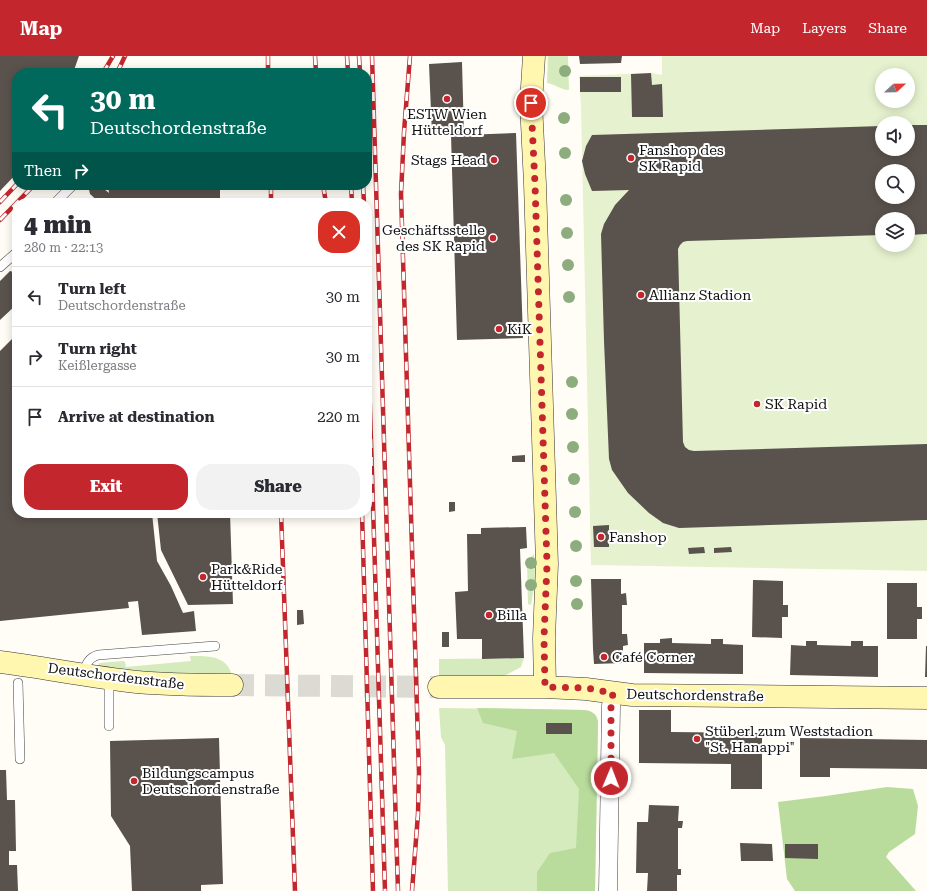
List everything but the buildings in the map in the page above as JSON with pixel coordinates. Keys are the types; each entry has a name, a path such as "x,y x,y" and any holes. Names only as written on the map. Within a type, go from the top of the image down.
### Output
{"street":[{"path":"534,56 531,103 547,564 544,638 545,687"},
{"name":"Deutschordenstraße","path":"0,662 84,675 176,685 232,686"},
{"name":"Deutschordenstraße","path":"439,687 586,688 632,695 927,698"},
{"path":"608,891 611,706 613,693"}],"lane":[{"path":"60,198 68,190"},
{"path":"0,267 12,256"},
{"path":"84,675 85,667 88,661 94,656 98,655 215,646"},
{"path":"109,678 109,726"},
{"path":"18,683 20,759"}],"green space":[{"path":"548,56 568,56 569,90 547,83"},
{"name":"SK Rapid","path":"662,56 927,56 927,571 591,565 581,106 579,76 651,73 662,75"},
{"path":"534,554 535,579 531,605 528,604 527,563"},
{"path":"190,656 203,656 221,660 229,668 232,675 154,674 98,667 99,663 123,661 125,662 126,667 191,661"},
{"path":"524,658 521,667 499,677 439,677 439,659"},
{"path":"439,708 585,710 592,712 595,715 598,722 595,891 448,891 445,745 441,737"},
{"path":"477,708 585,710 592,712 595,715 598,722 595,891 537,891 537,872 550,853 576,848 579,789 554,753 512,759 517,731 483,723"},
{"path":"887,787 913,789 918,806 915,834 889,852 886,857 916,891 795,891 787,879 778,802"}],"tunnel":[{"path":"232,685 439,687"}],"railway":[{"path":"106,68 113,56"},
{"path":"119,68 125,56"},
{"path":"268,56 268,68"},
{"path":"315,56 316,68"},
{"path":"347,56 348,68"},
{"path":"359,56 360,68"},
{"path":"372,56 398,891"},
{"path":"410,56 401,194 419,773 418,814 412,891"},
{"path":"0,202 12,189"},
{"path":"21,198 29,190"},
{"path":"271,190 271,198"},
{"path":"324,190 325,198"},
{"path":"351,190 352,198"},
{"path":"363,190 364,198"},
{"path":"0,220 12,208"},
{"path":"372,474 385,891"},
{"path":"281,518 295,891"},
{"path":"362,518 373,891"}],"place":[{"name":"ESTW Wien Hütteldorf","path":"447,99"},
{"name":"Fanshop des SK Rapid","path":"631,158"},
{"name":"Stags Head","path":"494,160"},
{"name":"Geschäftsstelle des SK Rapid","path":"493,238"},
{"name":"Allianz Stadion","path":"641,295"},
{"name":"KiK","path":"499,329"},
{"name":"SK Rapid","path":"757,404"},
{"name":"Fanshop","path":"601,537"},
{"name":"Park&Ride Hütteldorf","path":"203,577"},
{"name":"Billa","path":"489,615"},
{"name":"Café Corner","path":"604,657"},
{"name":"Stüberl zum Weststadion \"St. Hanappi\"","path":"697,739"},
{"name":"Bildungscampus Deutschordenstraße","path":"134,781"}],"route":[{"path":"531,103 547,564 544,638 545,687 586,688 613,693 611,706 611,778"}]}
